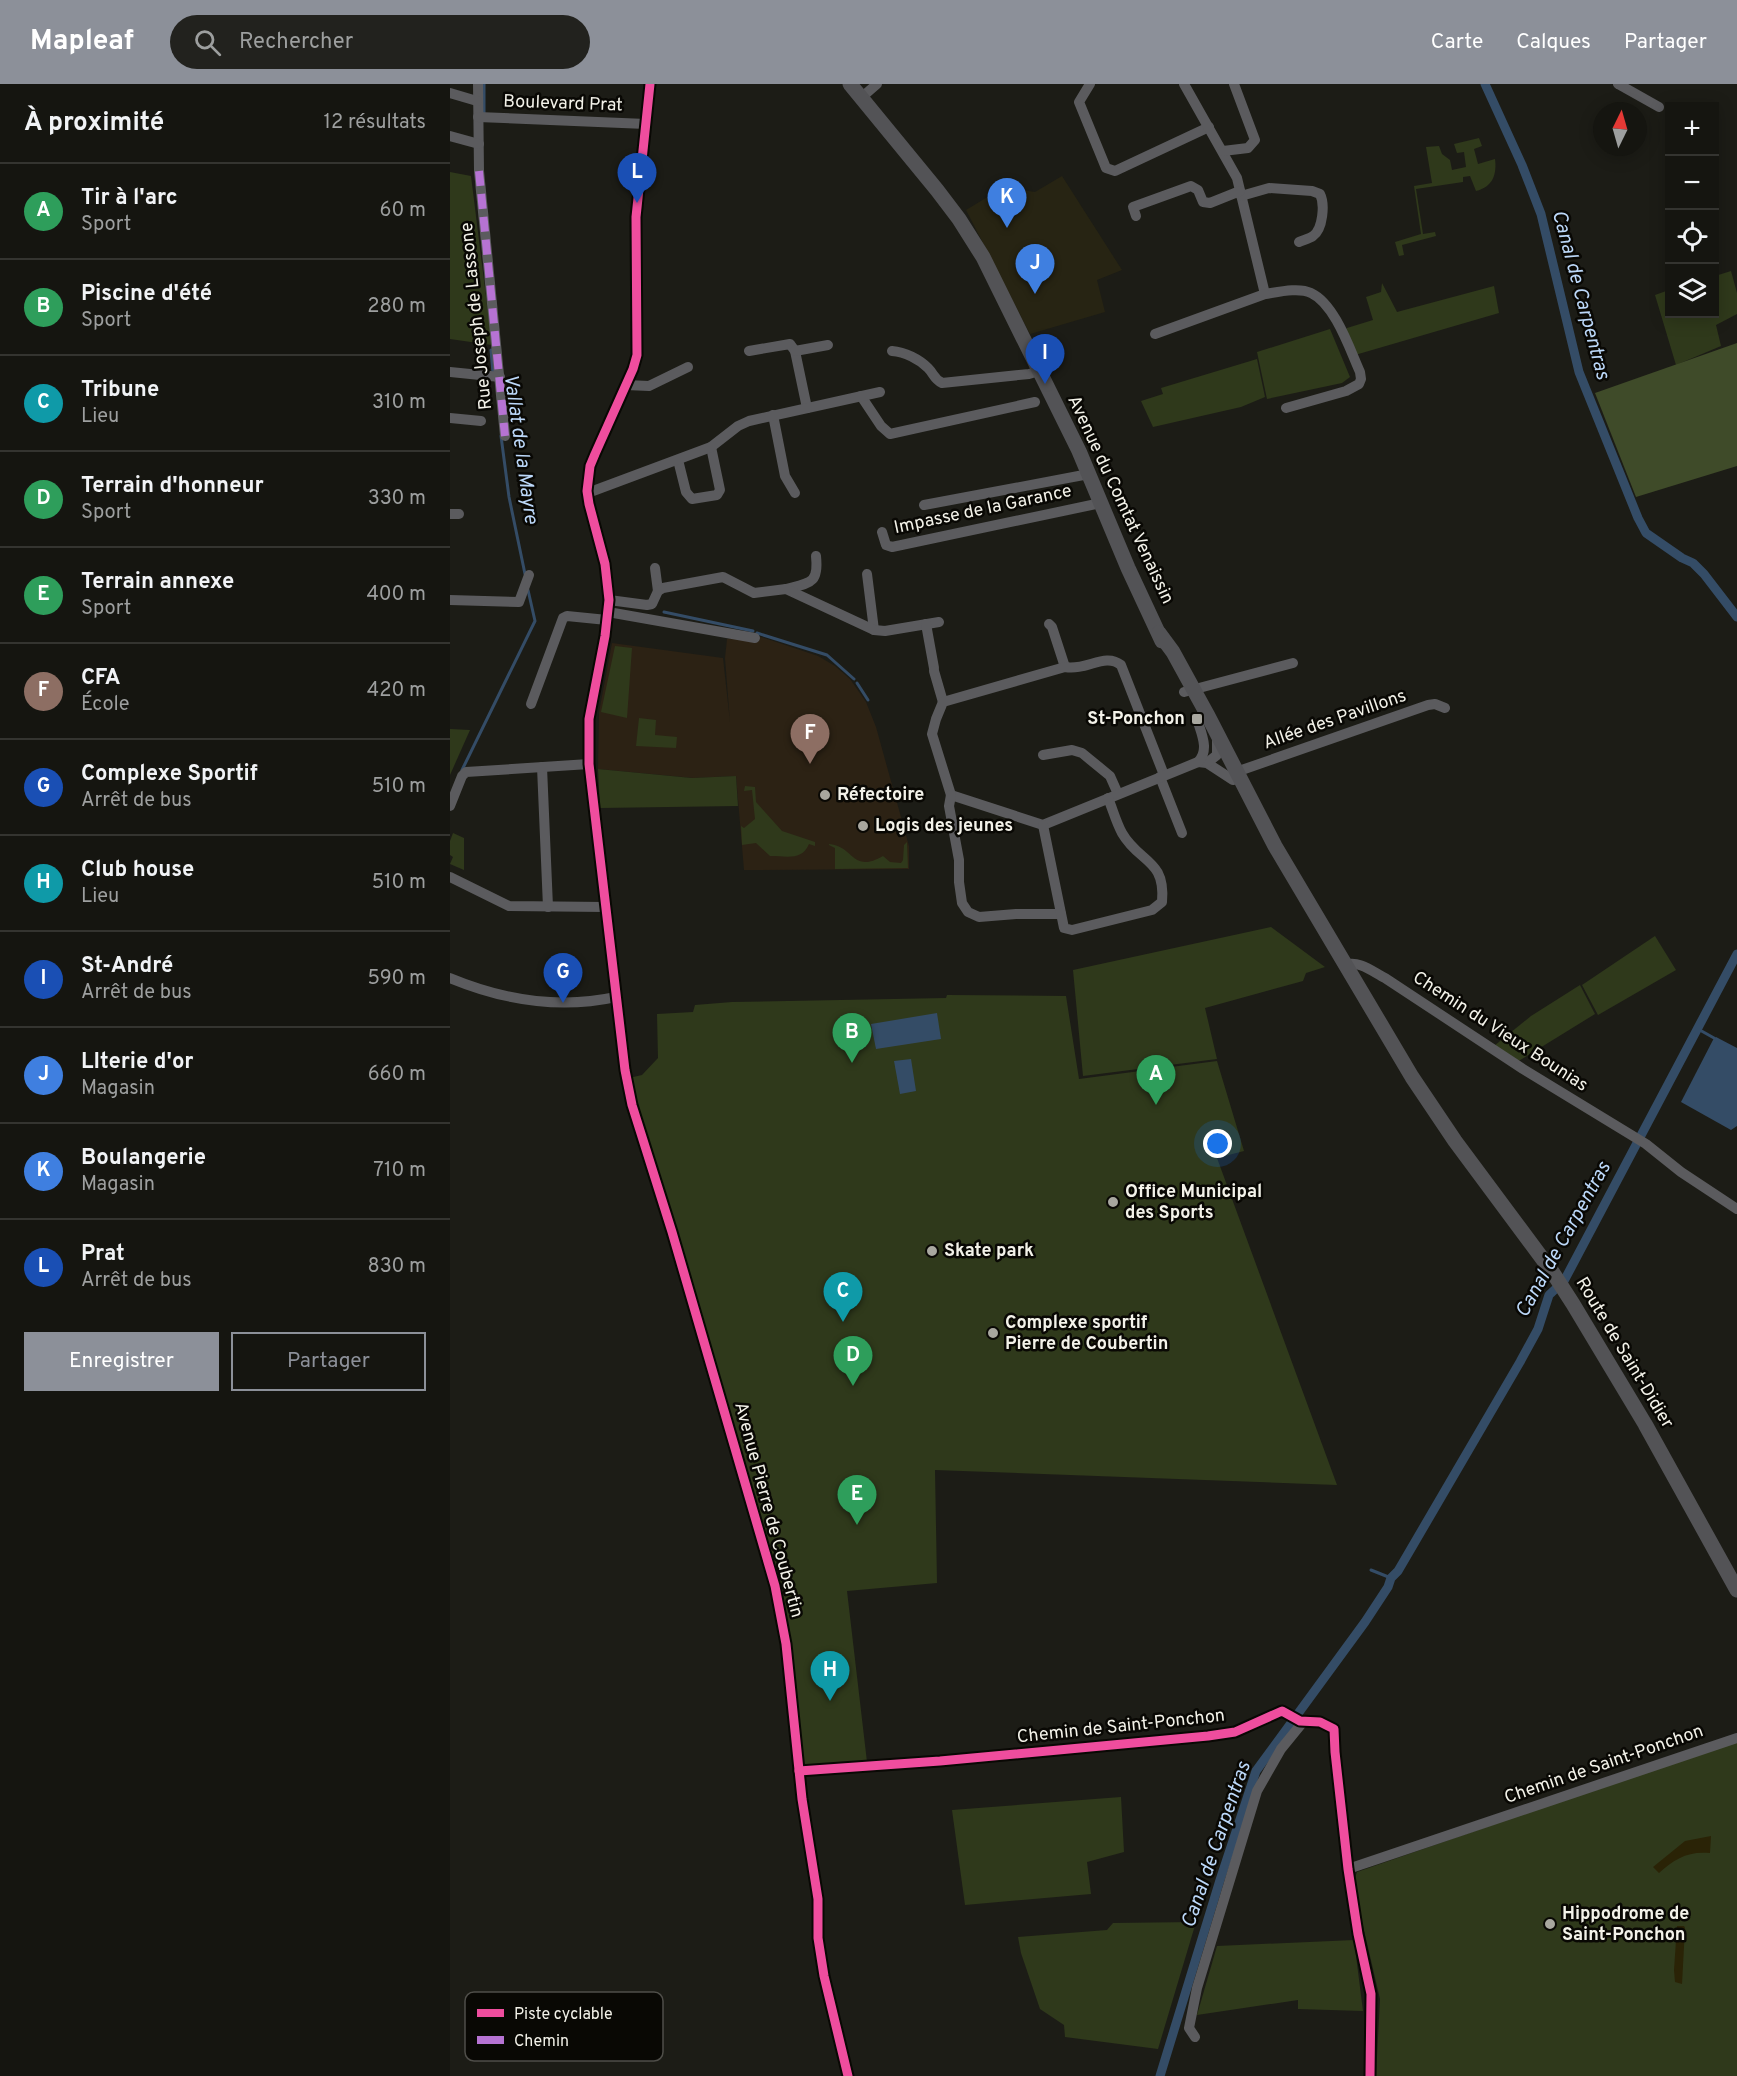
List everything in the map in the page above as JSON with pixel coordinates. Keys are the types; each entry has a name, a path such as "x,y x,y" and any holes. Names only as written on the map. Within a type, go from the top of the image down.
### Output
{"main road":[{"name":"Avenue du Comtat Venaissin","path":"850,84 937,190 983,257 1089,474 1128,568 1159,633 1173,652 1189,691 1206,759 1234,772"},
{"name":"Avenue du Comtat Venaissin","path":"1189,691 1215,731 1251,803 1345,965"},
{"name":"Route de Saint-Didier","path":"1345,965 1433,1108 1559,1283 1650,1434 1737,1590"}],"street":[{"name":"Rue Joseph de Lassone","path":"478,84 479,171 505,436"},
{"path":"607,616 609,600 605,564 587,491 590,466 637,355 636,217 650,84"},
{"path":"862,97 877,84"},
{"path":"1089,84 1079,102 1106,168 1110,171 1115,171 1209,127"},
{"path":"1185,84 1237,178 1265,294"},
{"path":"1223,151 1248,148 1255,140 1234,84"},
{"path":"1618,84 1659,106"},
{"path":"450,93 477,101"},
{"name":"Boulevard Prat","path":"478,117 646,124"},
{"path":"450,136 479,144"},
{"path":"1136,216 1133,207 1191,186 1198,190 1203,202 1210,203 1269,188 1312,191 1320,194 1323,200 1319,228 1314,235 1299,242"},
{"path":"1155,334 1265,294 1310,291 1319,298 1340,327 1361,379 1359,384 1346,391 1286,408"},
{"path":"749,351 790,344 795,351 807,408"},
{"path":"795,351 828,345"},
{"path":"892,351 902,352 913,358 929,369 934,378 942,383 1039,371"},
{"path":"626,385 649,386 688,367"},
{"path":"450,372 500,377"},
{"path":"587,491 593,491 711,447 738,426 749,421 879,392"},
{"path":"861,396 881,426 890,434 1035,402"},
{"path":"773,415 785,476 795,493"},
{"path":"450,418 480,421"},
{"path":"678,460 686,492 692,499 717,495 720,490 711,447"},
{"path":"924,505 1089,474"},
{"name":"Impasse de la Garance","path":"882,532 886,544 892,547 1101,503"},
{"path":"658,591 668,585 723,577 754,592 786,589 803,585 815,578 818,572 816,556"},
{"path":"609,600 647,605 654,600 658,591 655,568"},
{"path":"867,574 874,630"},
{"path":"450,600 519,602 529,575"},
{"path":"786,589 874,630 885,631 939,622"},
{"path":"531,704 563,618 567,616 607,616 755,638"},
{"name":"Avenue Pierre de Coubertin","path":"607,616 589,719 589,764 625,1070 632,1105 672,1232 776,1586 786,1644 799,1771 818,1899 818,1938 824,1976 848,2076"},
{"path":"926,624 943,702 932,734 951,795 949,806 959,860 962,903 968,912 979,917 1061,914"},
{"path":"1049,624 1065,667"},
{"path":"943,702 1065,667 1076,669 1113,660 1121,665 1182,833"},
{"path":"1189,691 1293,663"},
{"name":"Allée des Pavillons","path":"1234,772 1428,705 1436,704 1445,708"},
{"path":"951,795 1043,825 1206,759 1218,741 1215,731"},
{"path":"1043,755 1072,750 1082,753 1110,776 1122,833 1160,875 1163,890 1162,902 1152,910 1072,930 1064,928 1043,825"},
{"path":"450,806 462,776 466,772 589,764"},
{"path":"542,767 548,907"},
{"path":"450,878 509,906 605,907"},
{"name":"Chemin du Vieux Bounias","path":"1345,965 1349,963 1361,965 1385,978 1523,1070 1646,1144 1681,1172 1737,1209"},
{"path":"450,978 494,994 530,1000 583,1003 616,997"},
{"name":"Chemin de Saint-Ponchon","path":"799,1771 940,1761 1208,1736 1235,1732 1282,1711 1301,1722 1320,1722 1334,1729 1348,1869 1737,1738"},
{"path":"1195,2037 1190,2028 1190,2018 1197,1988 1257,1791 1281,1749 1301,1722"},
{"path":"1348,1869 1358,1934 1371,1994 1370,2076"}],"shaded area":[{"path":"1062,176 1122,270 1097,280 1105,312 1030,334 966,210 1004,187 1035,192"},
{"path":"755,635 818,656 835,666 850,679 866,702 876,727 909,846 909,869 744,870 736,776 693,778 598,769 599,712 612,643 723,658 730,722 725,658 727,639"}],"green space":[{"path":"1479,138 1482,146 1474,149 1478,164 1495,159 1493,179 1482,189 1476,191 1470,176 1463,177 1463,182 1416,189 1423,234 1435,232 1436,236 1402,245 1404,255 1399,256 1395,242 1421,234 1414,186 1432,183 1426,147 1439,146 1442,154 1450,160 1452,170 1466,167 1464,152 1457,153 1454,144"},
{"path":"450,172 471,176 492,345 450,339"},
{"path":"1731,271 1737,293 1737,314 1716,325 1721,346 1676,365 1655,295 1665,291 1665,318 1719,318 1719,275"},
{"path":"1382,283 1397,312 1494,286 1499,313 1355,355 1344,331 1373,320 1366,297 1381,292"},
{"path":"1330,329 1350,377 1342,383 1267,399 1257,352"},
{"path":"1737,343 1737,466 1636,497 1595,393"},
{"path":"1257,359 1265,397 1241,407 1153,427 1141,401 1163,394 1161,388"},
{"path":"615,646 632,648 627,718 601,712"},
{"path":"639,718 656,720 655,735 677,737 676,748 636,746"},
{"path":"450,729 470,730 450,775"},
{"path":"598,769 692,778 736,776 738,806 600,808"},
{"path":"745,786 755,787 756,802 782,831 815,842 815,846 809,844 802,853 788,857 770,856 756,843 742,845 741,826 744,828 755,819 752,790 744,791"},
{"path":"453,833 464,838 464,870 450,864 453,857 450,855 450,841"},
{"path":"907,842 908,868 835,869 835,848 829,845 844,849 859,861 873,861 883,856 890,862 901,863 904,845"},
{"path":"1271,927 1325,967 1306,973 1303,981 1205,1008 1217,1059 1083,1076 1073,970"},
{"path":"1655,936 1676,970 1598,1015 1582,985"},
{"path":"1580,985 1595,1014 1517,1062 1494,1046 1531,1016"},
{"name":"Complexe sportif Pierre de Coubertin","path":"947,995 1066,996 1079,1079 1217,1061 1244,1151 1217,1158 1337,1485 935,1470 937,1583 847,1591 867,1762 804,1767 790,1647 629,1078 642,1075 658,1058 657,1014 693,1012 695,1005 732,1002 946,998"},
{"name":"Hippodrome de Saint-Ponchon","path":"1737,1740 1737,2076 1376,2076 1380,1999 1353,1883 1357,1872"},
{"path":"1121,1797 1124,1852 1087,1862 1091,1894 965,1905 952,1810"},
{"path":"1196,1922 1158,2049 1065,2037 1064,2025 1040,2009 1021,1953 1018,1937 1107,1930 1113,1923"},
{"path":"1354,1940 1363,2011 1298,2009 1298,2000 1197,2015 1217,1946"}],"sand":[{"path":"1711,1836 1710,1853 1695,1853 1682,1857 1659,1873 1653,1867 1685,1841"},
{"path":"1677,1926 1685,1928 1682,1984 1675,1982"}],"water":[{"path":"937,1013 941,1039 876,1049 871,1024"},
{"path":"1716,1037 1737,1048 1737,1126 1731,1130 1681,1102"},
{"path":"911,1059 916,1091 900,1094 894,1061"}],"waterway":[{"name":"Vallat de la Mayre","path":"484,84 484,115"},
{"name":"Canal de Carpentras","path":"1485,84 1522,165 1541,214 1579,372 1638,518 1646,533 1693,563 1737,617"},
{"name":"Vallat de la Mayre","path":"491,350 493,373"},
{"name":"Vallat de la Mayre","path":"501,436 509,497 525,574"},
{"name":"Vallat de la Mayre","path":"462,770 535,621 528,590"},
{"path":"664,612 753,631"},
{"path":"757,633 827,655 854,679"},
{"path":"857,683 868,700"},
{"name":"Canal de Carpentras","path":"1160,2076 1256,1771 1365,1622 1388,1587 1391,1578 1398,1571 1520,1362 1538,1329 1549,1295 1564,1281 1737,954"},
{"path":"1698,1029 1714,1038"},
{"path":"1371,1570 1391,1578"}],"marked path":[{"path":"479,171 505,436"}],"cycle path":[{"path":"650,84 636,217 637,355 590,466 587,491 605,564 609,600 605,636 589,719 589,764 625,1070 632,1105 672,1232 775,1586 786,1644 802,1799 818,1899 818,1938 824,1976 848,2076"},
{"path":"799,1771 940,1761 1208,1736 1235,1732 1282,1711 1300,1721 1320,1722 1334,1729 1348,1869 1358,1934 1371,1994 1370,2076"}],"place":[{"name":"Prat","path":"637,203"},
{"name":"Boulangerie","path":"1007,228"},
{"name":"LIterie d'or","path":"1035,294"},
{"name":"St-André","path":"1045,384"},
{"name":"St-Ponchon","path":"1197,719"},
{"name":"CFA","path":"810,764"},
{"name":"Réfectoire","path":"825,795"},
{"name":"Logis des jeunes","path":"863,826"},
{"name":"Complexe Sportif","path":"563,1003"},
{"name":"Piscine d'été","path":"852,1063"},
{"name":"Tir à l'arc","path":"1156,1105"},
{"name":"Office Municipal des Sports","path":"1113,1202"},
{"name":"Skate park","path":"932,1251"},
{"name":"Tribune","path":"843,1322"},
{"name":"Complexe sportif Pierre de Coubertin","path":"993,1333"},
{"name":"Terrain d'honneur","path":"853,1386"},
{"name":"Terrain annexe","path":"857,1525"},
{"name":"Club house","path":"830,1701"},
{"name":"Hippodrome de Saint-Ponchon","path":"1550,1924"}]}
